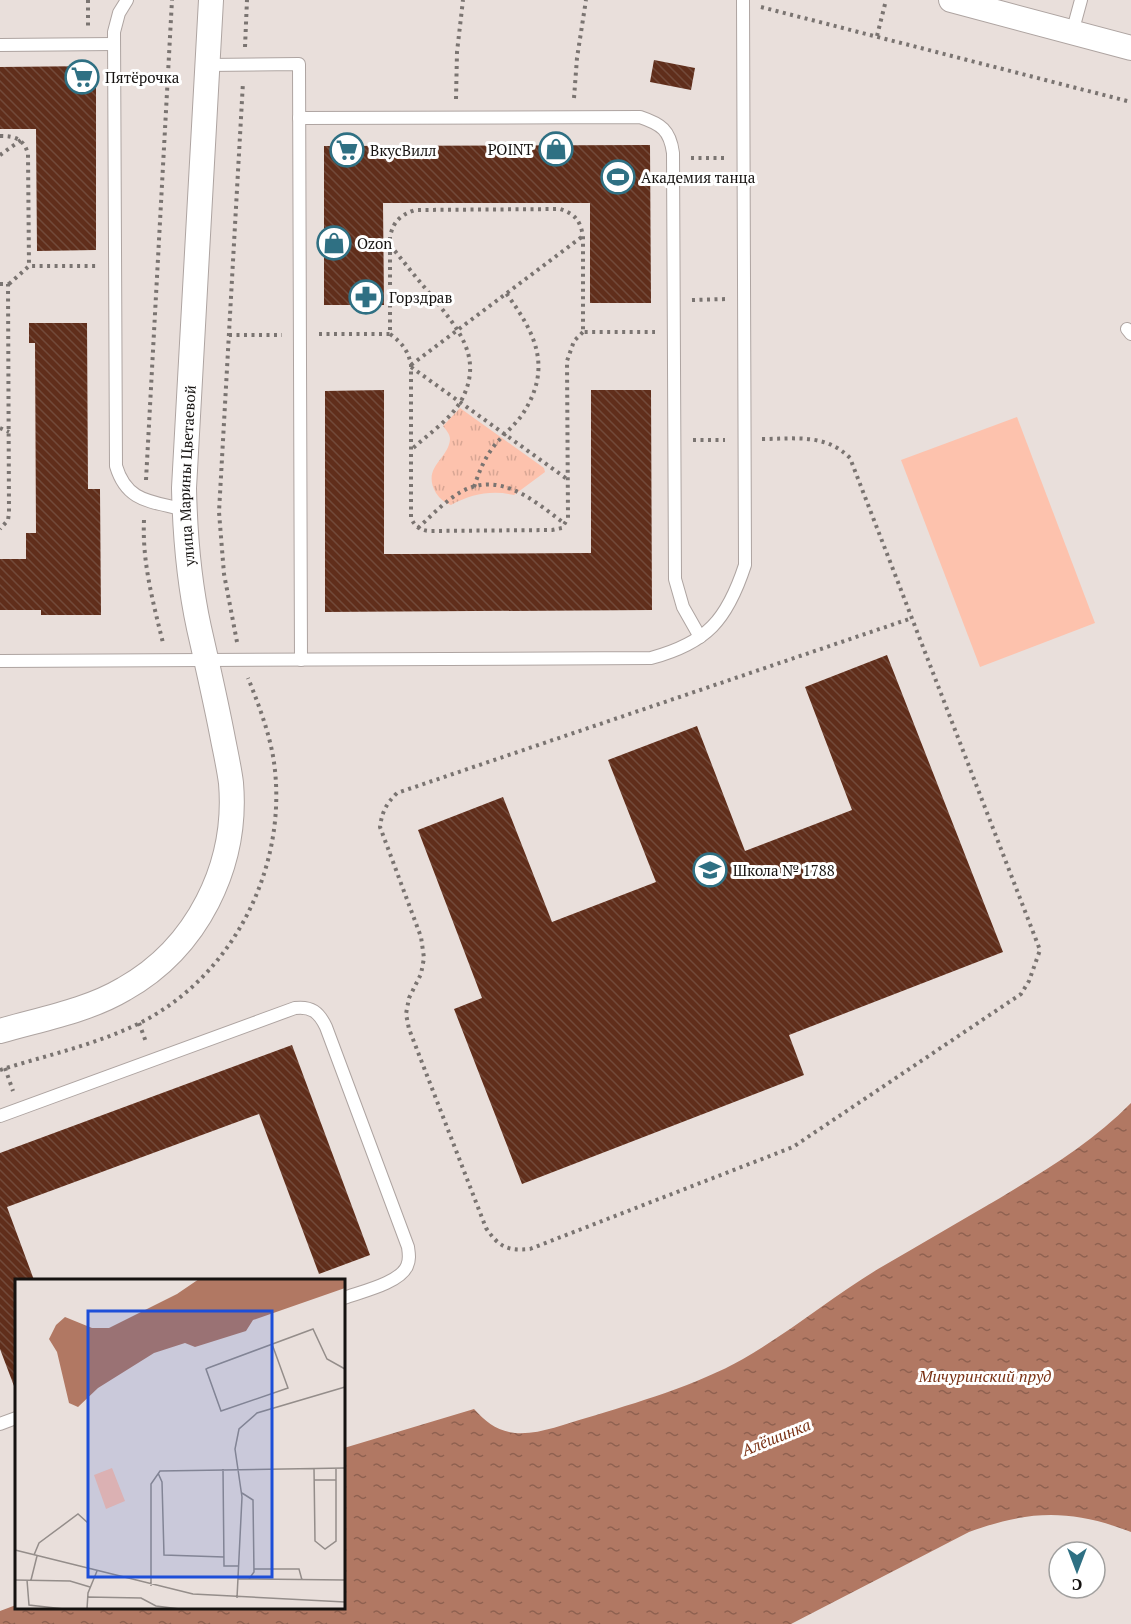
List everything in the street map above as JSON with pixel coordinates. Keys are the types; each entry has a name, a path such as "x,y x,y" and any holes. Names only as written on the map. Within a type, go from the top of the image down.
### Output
{"street":[{"name":"улица Марины Цветаевой","path":"0,1031 92,1004 125,989 160,963 178,945 206,907 216,885 228,846 231,821 231,783 193,595 184,510 211,0"},
{"path":"951,0 1131,48"}],"lane":[{"path":"128,0 116,21 114,44 116,466 120,480 134,495 184,510"},
{"path":"1072,33 1081,0"},
{"path":"0,661 651,658 672,653 700,637 722,617 735,595 745,565 743,2"},
{"path":"0,45 114,44"},
{"path":"207,65 299,64 301,660"},
{"path":"299,118 640,117 657,123 665,130 671,141 673,158 675,579 683,607 700,637"},
{"path":"0,1116 295,1008 303,1007 316,1011 326,1027 408,1247 409,1258 404,1272 395,1279 345,1298"}],"path":[{"path":"168,661 147,578 144,545 172,0"},
{"path":"456,118 456,64 463,0"},
{"path":"573,117 577,58 586,0"},
{"path":"877,36 886,0"},
{"path":"743,2 1131,102"},
{"path":"0,136 13,136 21,140 28,154 29,266"},
{"path":"0,155 21,140"},
{"path":"673,158 744,158"},
{"path":"229,335 390,334 409,353 411,366 411,518 418,528 429,531 558,530 565,524 568,518 567,361 574,341 583,332 583,236 580,221 572,213 560,209 415,210 405,213 392,227 390,334"},
{"path":"411,366 583,236"},
{"path":"390,245 458,329 468,354 470,372 466,389 454,411 411,450"},
{"path":"0,284 8,284 29,266 87,266"},
{"path":"1,526 9,513 8,284"},
{"path":"474,487 487,457 522,415 533,394 538,368 537,348 530,328 506,293"},
{"path":"674,300 744,299"},
{"path":"583,332 651,332"},
{"path":"411,366 567,480"},
{"path":"0,428 9,432"},
{"path":"674,440 813,440 830,443 850,458 912,618 1040,950 1026,988 1014,999 793,1147 530,1249 516,1250 495,1241 486,1228 409,1029 406,1014 409,998 421,974 424,958 421,937 380,827 382,812 388,802 397,793 912,618"},
{"path":"418,528 453,497 474,487 488,485 514,489 565,524"}],"green space":[{"path":"460,408 544,468 545,472 514,495 482,494 451,505 443,500 436,493 432,484 432,476 448,446 450,437 443,426"},
{"path":"1017,417 1095,623 980,667 901,460"}],"water":[{"name":"Мичуринский пруд","path":"1131,1103 1131,1532 1109,1524 1069,1516 1050,1515 1011,1519 969,1532 791,1624 0,1624 0,1611 15,1605 15,1609 345,1609 345,1448 474,1409 488,1422 503,1430 515,1433 542,1431 646,1400 706,1377 760,1349 878,1269 1052,1166"}],"building":[{"path":"654,60 695,68 691,90 650,82"},
{"path":"96,66 96,250 37,251 36,129 0,129 0,67"},
{"path":"650,145 651,303 590,303 590,203 383,203 384,305 324,305 324,146"},
{"path":"29,323 87,323 88,489 100,489 101,615 41,615 41,610 0,610 0,559 26,559 26,533 36,533 35,343 29,343"},
{"path":"384,390 384,554 591,553 591,390 651,390 652,610 325,612 325,391"},
{"path":"887,655 1003,952 789,1035 804,1075 522,1184 454,1009 482,998 418,830 503,797 552,922 656,882 608,760 697,726 745,851 852,810 805,687"},
{"path":"292,1045 370,1255 319,1274 259,1114 7,1207 34,1279 15,1279 14,1386 0,1349 0,1153"}],"place":[{"name":"Пятёрочка","path":"82,77"},
{"name":"POINT","path":"556,149"},
{"name":"ВкусВилл","path":"347,150"},
{"name":"Академия танца","path":"618,177"},
{"name":"Ozon","path":"334,243"},
{"name":"Горздрав","path":"366,297"},
{"name":"Школа № 1788","path":"710,870"}],"water label":[{"name":"Алёшинка","path":"776,1437"}]}
